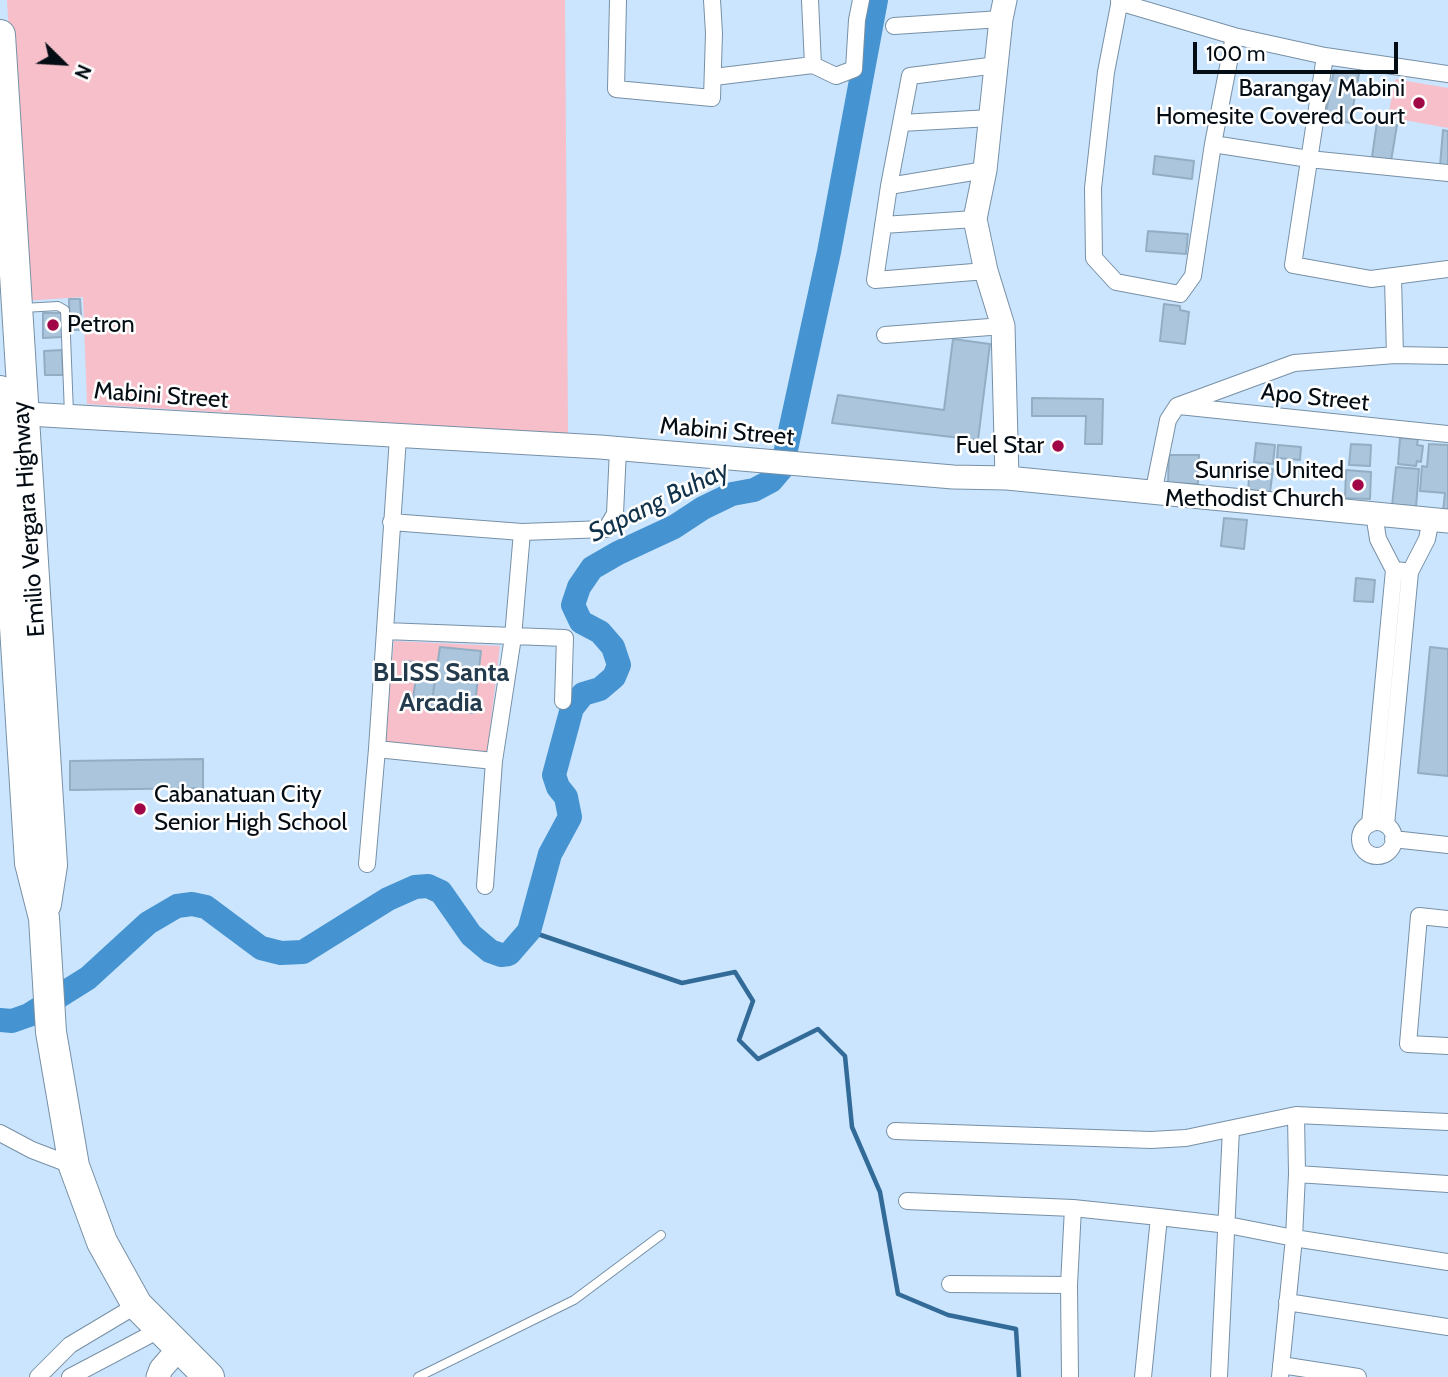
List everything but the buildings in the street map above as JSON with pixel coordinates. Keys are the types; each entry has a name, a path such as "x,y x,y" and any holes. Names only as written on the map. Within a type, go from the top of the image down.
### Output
{"highway":[{"name":"Emilio Vergara Highway","path":"0,35 16,308 6,407 6,565 30,863 44,918 51,1032 74,1166 102,1242 137,1305 209,1377"},
{"name":"Emilio Vergara Highway","path":"6,407 52,865 44,918"}],"main road":[{"path":"1003,10 985,170 975,219 986,271 1003,326 1007,478"},
{"name":"Mabini Street","path":"6,407 69,417 618,449 953,477 1007,478 1440,520"},
{"path":"158,1377 170,1338"}],"street":[{"path":"618,0 616,89 712,97 712,0"},
{"path":"810,0 813,65"},
{"path":"714,76 813,65 836,76 854,69 861,0"},
{"path":"1234,36 1213,144 1193,276 1180,294 1116,282 1094,258 1093,188 1106,72 1120,1 1234,36 1325,56 1448,74"},
{"path":"894,26 1003,10"},
{"path":"1325,56 1293,265 1371,279 1448,269"},
{"path":"986,271 875,280 910,76 996,65"},
{"path":"901,123 991,118"},
{"path":"1213,144 1309,159 1448,173"},
{"path":"889,186 985,170"},
{"path":"883,225 975,219"},
{"path":"1393,278 1395,355"},
{"path":"885,335 1003,326"},
{"path":"1153,494 1168,420 1177,406 1294,363 1395,355 1448,356"},
{"name":"Apo Street","path":"1177,406 1448,434"},
{"path":"367,864 398,437"},
{"path":"391,522 522,532 606,529 615,514 618,449"},
{"path":"1374,514 1378,539 1402,571"},
{"path":"1440,520 1402,571 1383,829 1448,845"},
{"path":"485,886 494,761 513,638 522,532"},
{"path":"385,631 565,638 563,701"},
{"path":"377,749 494,761"},
{"path":"1448,919 1419,916 1408,1044 1448,1046"},
{"path":"895,1131 1151,1140 1186,1138 1296,1115 1448,1122"},
{"path":"1296,1115 1294,1238 1280,1371 1357,1377"},
{"path":"1219,1377 1231,1129"},
{"path":"0,1132 32,1150 74,1166"},
{"path":"1297,1174 1448,1184"},
{"path":"907,1201 1073,1208 1159,1217 1228,1225 1448,1262"},
{"path":"1070,1377 1069,1285 1073,1208"},
{"path":"1143,1377 1159,1217"},
{"path":"950,1284 1069,1285"},
{"path":"1287,1302 1448,1327"},
{"path":"38,1377 70,1345 137,1305"},
{"path":"71,1377 170,1338"}],"lane":[{"path":"16,308 58,306 65,310 69,417"},
{"path":"418,1377 574,1300 662,1235"}],"shaded area":[{"path":"7,0 565,0 568,434 87,404 83,297 24,301"},
{"name":"Barangay Mabini Homesite Covered Court","path":"1395,79 1448,88 1448,128 1388,117"},
{"path":"394,641 500,646 487,753 384,743"}],"waterway":[{"name":"Sapang Buhay","path":"0,1020 12,1021 29,1015 88,978 148,923 177,906 192,904 206,907 261,948 281,953 303,952 388,899 415,887 428,886 441,892 471,935 490,951 501,955 509,954 529,931 550,854 570,817 566,797 558,787 554,775 572,708 583,694 600,689 614,677 619,665 613,647 600,632 581,622 573,605 579,587 592,568 732,494 754,490 771,481 782,468 829,252 876,0"},
{"path":"529,931 682,983 735,972 753,1001 739,1040 758,1059 818,1029 845,1056 852,1127 880,1192 898,1294 948,1315 1016,1329 1019,1377"}],"place":[{"name":"Barangay Mabini Homesite Covered Court","path":"1419,103"},
{"name":"Petron","path":"53,325"},
{"name":"Fuel Star","path":"1058,446"},
{"name":"Sunrise United Methodist Church","path":"1358,485"},
{"name":"Cabanatuan City Senior High School","path":"140,809"}],"district":[{"name":"BLISS Santa Arcadia","path":"441,688"}]}
